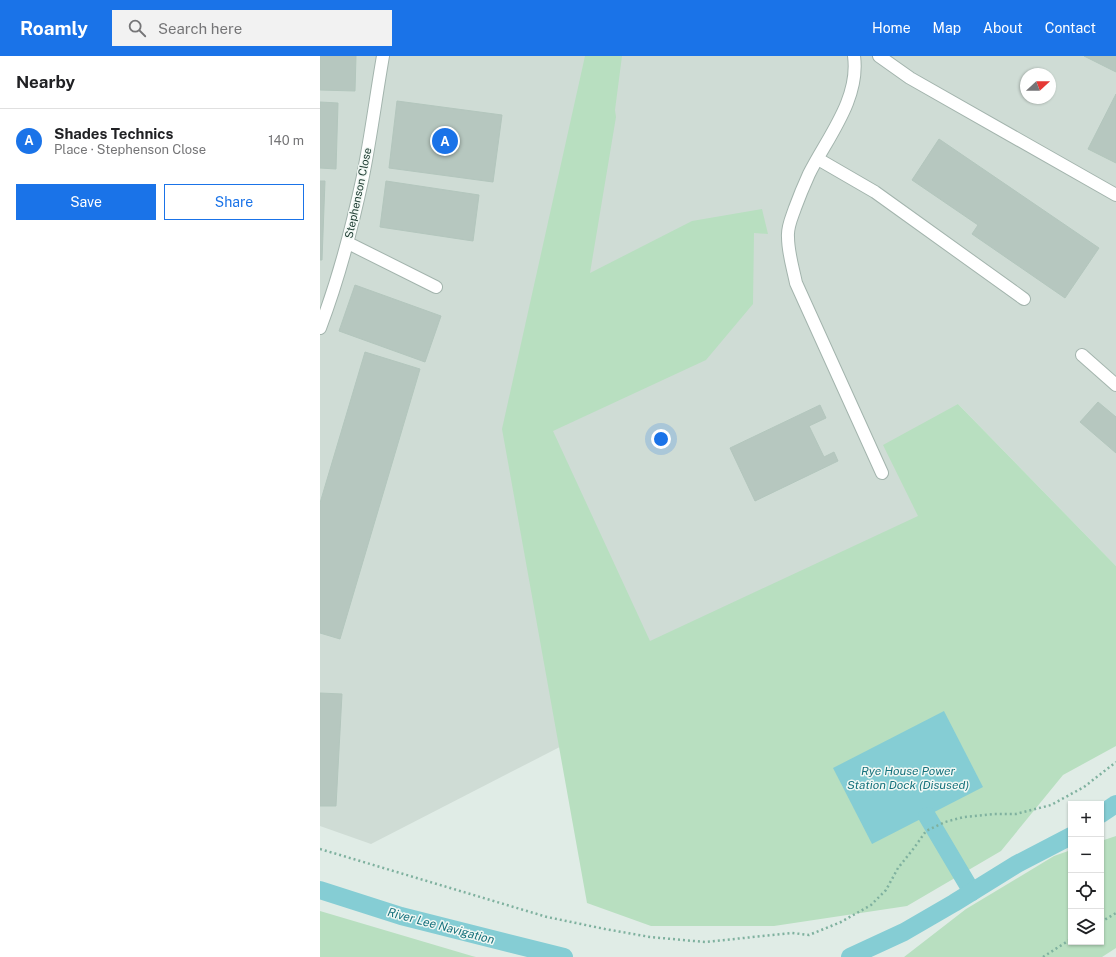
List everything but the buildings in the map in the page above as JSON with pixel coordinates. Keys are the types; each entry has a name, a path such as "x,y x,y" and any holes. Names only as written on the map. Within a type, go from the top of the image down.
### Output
{"street":[{"name":"Stephenson Close","path":"320,328 333,295 348,243 363,175 383,56"},
{"path":"854,56 856,65 851,94 831,136 809,174 789,225 787,237 796,283 882,473"},
{"path":"879,56 910,78 1116,194"},
{"path":"818,159 875,192 1024,299"},
{"path":"348,243 436,287"},
{"path":"1082,355 1116,385"}],"path":[{"path":"320,849 547,917 643,936 705,942 792,933 809,935 841,922 871,905 886,890 898,868 926,831 945,822 964,817 994,814 1016,814 1051,805 1084,787 1116,762"},
{"path":"1104,920 1116,913"},
{"path":"1044,957 1068,941"}],"shaded area":[{"path":"320,56 1116,56 1116,566 958,404 949,547 371,844 320,826"}],"green space":[{"path":"585,56 622,56 615,110 616,117 590,273 692,221 762,209 768,234 754,233 753,304 706,360 553,431 650,641 918,516 883,445 958,404 1116,566 1116,746 1063,775 1001,851 907,906 774,926 651,926 587,903 502,429"},
{"path":"1116,836 1116,948 1102,957 904,957 966,909 1054,856 1068,851 1068,945 1104,945 1104,840"},
{"path":"320,911 472,956 476,957 320,957"}],"water":[{"name":"Rye House Power Station Dock (Disused)","path":"944,711 983,787 872,844 833,768"}],"waterway":[{"name":"River Lee Navigation","path":"1104,812 1116,804"},
{"name":"River Lee Navigation","path":"927,816 972,892"},
{"name":"River Lee Navigation","path":"850,957 904,932 1017,864 1069,837"},
{"name":"River Lee Navigation","path":"320,890 401,916 564,957"}],"place":[{"name":"Shades Technics","path":"445,141"}]}
